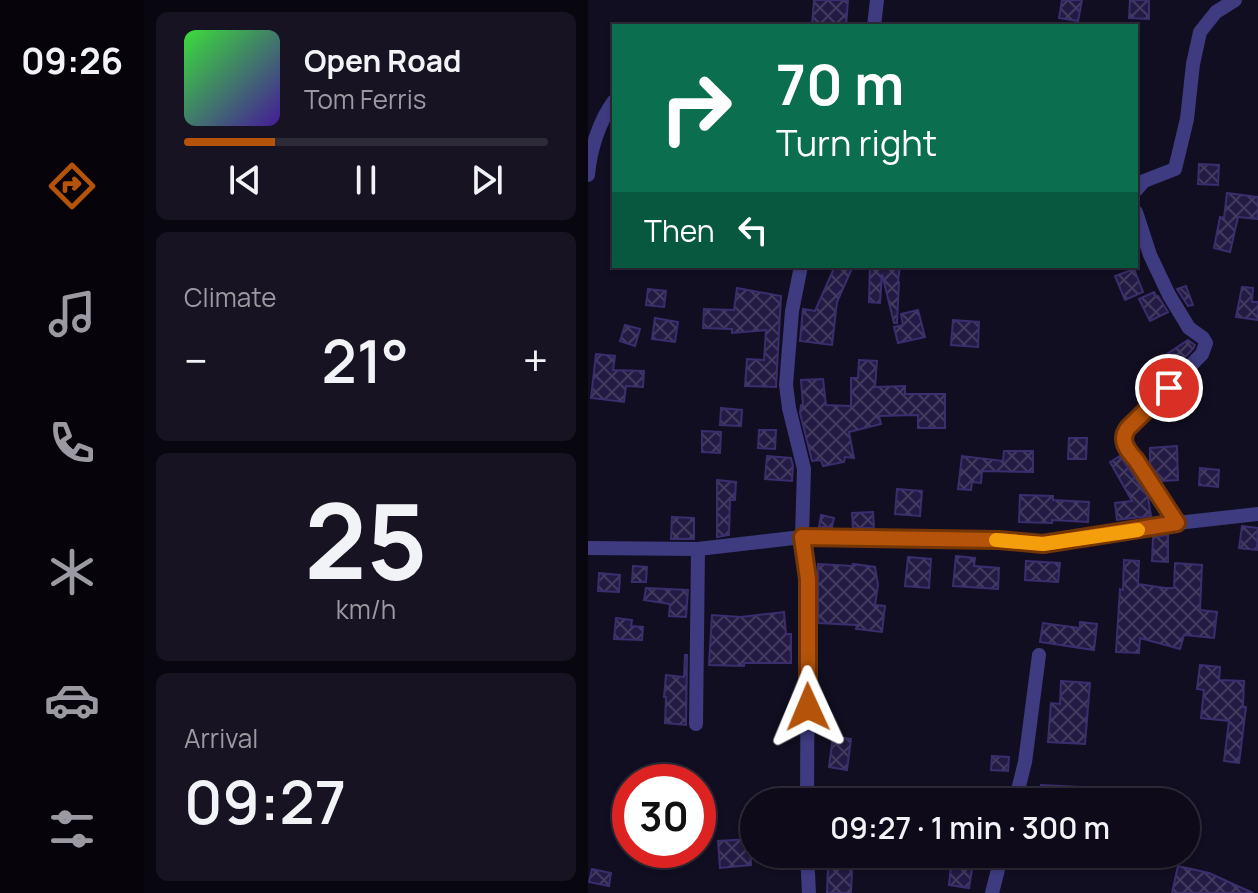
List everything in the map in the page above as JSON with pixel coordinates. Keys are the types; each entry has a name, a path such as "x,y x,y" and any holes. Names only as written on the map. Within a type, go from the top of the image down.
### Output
{"street":[{"path":"874,24 877,0"},
{"path":"1138,188 1144,181 1175,169 1187,119 1200,32 1216,12 1235,0"},
{"path":"588,175 600,128 612,105"},
{"path":"1138,218 1150,255 1169,295 1189,328 1206,343 1202,354 1124,433 1123,439 1127,451 1177,523"},
{"path":"801,268 792,311 786,385 804,469 802,537 808,579 807,788"},
{"path":"588,548 698,549 802,537 999,540 1043,544 1258,514"},
{"path":"696,724 698,549"},
{"path":"1018,788 1025,762 1039,655"},
{"path":"808,868 809,893"},
{"path":"992,893 998,868"}],"building":[{"path":"814,0 848,0 846,24 812,24"},
{"path":"1062,0 1082,0 1078,21 1059,18"},
{"path":"1130,0 1149,0 1149,19 1129,18"},
{"path":"1199,164 1219,165 1218,185 1198,184"},
{"path":"1227,193 1258,197 1258,219 1238,217 1230,252 1214,248 1220,217 1224,218"},
{"path":"834,268 852,268 837,302 832,345 800,341 803,309 815,311"},
{"path":"870,268 900,268 897,323 894,323 882,274 880,303 869,302"},
{"path":"1134,269 1143,292 1125,300 1115,276"},
{"path":"1186,286 1193,305 1188,306 1177,289"},
{"path":"1242,287 1253,288 1252,302 1258,302 1258,320 1236,317"},
{"path":"737,288 781,296 776,387 745,386 747,359 764,360 766,330 732,333 732,329 703,328 704,309 734,310"},
{"path":"648,289 666,291 664,307 646,305"},
{"path":"1154,292 1168,312 1150,321 1139,299"},
{"path":"918,310 925,337 898,343 894,327 903,325 901,314"},
{"path":"655,318 678,322 675,342 652,339"},
{"path":"953,320 979,322 978,347 951,345"},
{"path":"625,325 640,329 635,346 620,341"},
{"path":"1188,340 1195,345 1193,349 1171,371 1161,358"},
{"path":"596,354 615,356 613,370 644,371 643,387 626,386 624,402 591,398"},
{"path":"859,360 877,361 875,387 905,386 905,394 945,394 945,428 918,428 918,415 879,416 881,424 849,432 854,458 845,457 844,462 823,466 821,460 812,461 800,413 803,405 801,380 823,379 826,405 851,406 851,378 858,378"},
{"path":"721,408 742,410 741,426 720,425"},
{"path":"759,430 776,430 775,449 758,448"},
{"path":"702,431 721,432 720,453 702,452"},
{"path":"1069,438 1087,438 1086,459 1068,459"},
{"path":"1177,446 1178,480 1162,481 1150,464 1150,448"},
{"path":"1004,451 1033,451 1033,472 982,471 981,483 972,482 971,490 958,489 962,456 1003,461"},
{"path":"767,456 791,458 792,481 765,479"},
{"path":"1120,456 1148,497 1151,516 1117,520 1115,503 1132,501 1110,462"},
{"path":"1200,468 1219,470 1218,487 1199,485"},
{"path":"717,480 736,482 735,500 730,500 729,535 717,537"},
{"path":"897,489 922,491 920,516 895,514"},
{"path":"1020,495 1089,502 1088,522 1019,522"},
{"path":"873,512 874,528 853,528 852,513"},
{"path":"821,515 834,518 832,527 819,527"},
{"path":"672,517 694,518 694,539 671,539"},
{"path":"1242,526 1258,528 1257,550 1239,548"},
{"path":"1168,535 1168,562 1152,561 1153,537"},
{"path":"956,556 975,558 974,566 999,568 998,589 953,586"},
{"path":"908,557 931,559 929,588 905,586"},
{"path":"1124,560 1139,561 1138,584 1165,588 1174,588 1175,563 1202,565 1200,610 1217,612 1214,638 1184,635 1180,649 1140,638 1139,653 1116,652"},
{"path":"1026,561 1060,563 1058,582 1025,580"},
{"path":"818,564 875,567 878,585 875,605 885,606 882,632 856,629 857,625 818,623"},
{"path":"633,566 647,567 646,582 632,582"},
{"path":"599,573 620,575 619,592 598,591"},
{"path":"646,588 688,590 686,617 669,616 670,604 644,600"},
{"path":"784,612 786,634 791,634 791,663 709,665 712,615 741,617"},
{"path":"616,618 632,620 631,626 643,627 642,640 614,639"},
{"path":"1080,622 1097,624 1094,650 1040,642 1043,623 1080,628"},
{"path":"685,655 686,725 665,723 666,675 684,677"},
{"path":"1200,665 1220,667 1219,680 1244,681 1243,707 1246,707 1239,763 1224,761 1229,721 1201,718 1204,690 1197,689"},
{"path":"1061,681 1090,683 1085,744 1048,742 1051,703 1060,704"},
{"path":"833,736 851,739 847,770 829,767"},
{"path":"992,756 1009,757 1008,771 991,770"},
{"path":"1041,785 1080,787 1080,788 1041,788"},
{"path":"740,840 740,866 720,868 718,841"},
{"path":"828,868 852,869 851,893 827,893"},
{"path":"951,868 972,869 969,888 949,885"},
{"path":"1178,868 1187,868 1209,873 1253,893 1172,893"},
{"path":"592,869 611,873 609,886 589,882"}],"slow traffic":[{"path":"996,540 1043,544 1138,530"}],"route":[{"path":"808,707 808,579 802,537 999,540 1043,544 1177,523 1127,451 1123,439 1128,428 1169,388"}]}
